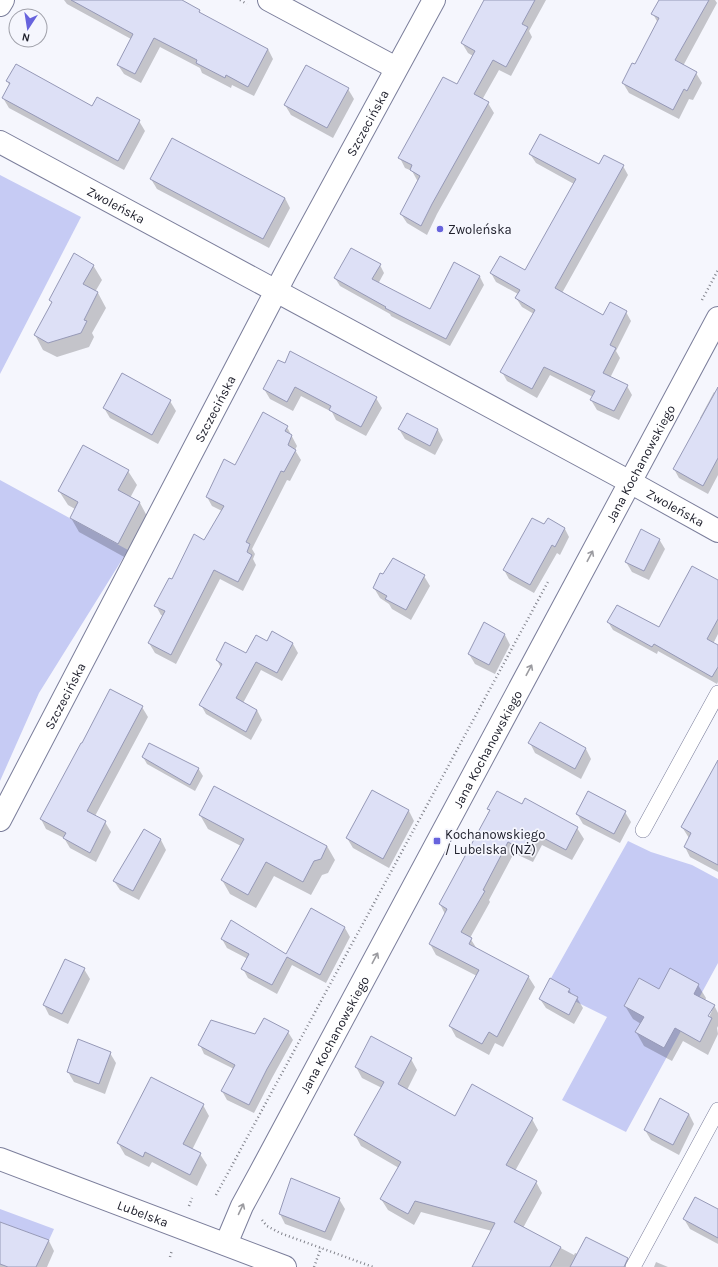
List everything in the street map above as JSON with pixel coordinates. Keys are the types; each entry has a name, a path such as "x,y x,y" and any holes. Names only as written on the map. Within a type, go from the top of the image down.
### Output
{"street":[{"path":"0,5 3,0"},
{"name":"Szczecińska","path":"0,820 276,292 434,0"},
{"path":"261,4 396,68"},
{"name":"Zwoleńska","path":"0,142 718,531"},
{"name":"Jana Kochanowskiego","path":"226,1244 242,1206 256,1179 718,318"},
{"name":"Lubelska","path":"0,1159 226,1244 278,1266"}],"lane":[{"path":"643,830 718,693"},
{"path":"633,1267 718,1110"}],"path":[{"path":"240,0 261,4"},
{"path":"216,1195 550,577"},
{"path":"260,1214 262,1221 273,1230 373,1267"},
{"path":"314,1267 321,1248"}],"shaded area":[{"path":"0,175 81,217 0,374"},
{"path":"0,480 128,550 39,693 0,781"},
{"path":"628,841 651,852 692,865 718,879 718,963 626,1132 562,1100 607,1017 546,987"},
{"path":"0,1209 54,1229 49,1240 0,1222"}],"building":[{"path":"71,0 182,0 200,10 199,12 268,49 248,87 226,75 225,78 196,63 197,60 154,38 135,74 117,65 133,34"},
{"path":"484,0 535,0 522,24 528,27 506,67 493,60 474,94 489,102 421,226 400,214 420,176 410,170 412,165 398,158 443,77 457,84 475,51 461,43"},
{"path":"659,0 709,0 675,60 697,72 687,91 684,89 673,110 622,83 632,63 635,64 659,18 651,14"},
{"path":"16,64 92,106 97,97 140,120 118,161 2,98 10,83 6,81"},
{"path":"306,65 349,88 327,128 284,105"},
{"path":"540,134 599,164 604,155 624,165 555,288 603,315 610,302 627,311 610,345 616,348 603,373 628,385 614,411 590,400 595,391 544,367 532,389 500,372 535,310 515,298 520,290 490,273 500,256 525,270 576,179 529,154"},
{"path":"172,138 285,198 263,239 150,179"},
{"path":"351,248 381,264 372,279 430,309 454,262 480,276 446,339 385,308 386,307 334,278"},
{"path":"74,253 94,265 83,284 98,292 84,320 87,321 81,333 48,343 34,335 52,302 49,300"},
{"path":"290,351 377,397 361,427 329,410 331,406 295,387 287,402 263,389 278,360 285,363"},
{"path":"122,373 171,400 152,435 103,408"},
{"path":"718,387 718,458 703,486 673,469"},
{"path":"263,412 288,426 285,431 292,435 288,445 296,450 284,472 281,471 246,542 250,544 247,552 252,555 238,582 214,570 171,655 148,643 165,611 154,606 169,578 172,579 194,534 204,540 224,506 206,497 224,459 235,465"},
{"path":"407,413 438,429 430,446 398,429"},
{"path":"83,445 129,470 118,490 140,502 118,544 70,518 78,502 58,491"},
{"path":"532,518 544,524 548,518 565,528 555,547 552,545 530,585 503,570"},
{"path":"641,529 660,539 644,571 625,562"},
{"path":"393,558 425,575 406,610 385,599 387,596 373,588 380,573 383,574"},
{"path":"692,566 718,580 718,619 707,639 718,645 718,667 712,677 654,644 652,647 607,622 617,605 659,627"},
{"path":"484,622 505,634 489,665 468,654"},
{"path":"272,631 293,643 277,673 256,662 236,698 257,710 246,732 199,705 222,664 216,660 225,642 246,653 256,635 267,641"},
{"path":"110,689 143,706 87,811 106,821 90,853 63,838 66,833 40,819"},
{"path":"540,722 586,748 575,769 528,743"},
{"path":"149,743 199,768 190,785 142,757"},
{"path":"718,760 718,865 684,847 691,833 681,827"},
{"path":"214,786 327,846 321,859 314,861 303,882 266,862 248,895 221,880 244,839 199,815"},
{"path":"372,790 409,810 383,859 346,838"},
{"path":"497,791 522,804 525,798 578,827 566,850 536,834 527,852 508,842 483,890 485,891 461,932 472,938 469,944 529,976 497,1037 489,1032 482,1044 449,1026 479,970 429,944 447,909 439,904 490,810 487,809"},
{"path":"588,791 626,811 614,834 576,814"},
{"path":"144,829 161,839 133,891 113,881"},
{"path":"311,908 345,927 320,975 287,957 272,985 241,969 249,954 221,939 231,920 286,954"},
{"path":"65,959 85,968 62,1014 43,1005"},
{"path":"670,968 699,984 694,994 715,1005 708,1016 712,1018 700,1042 675,1028 664,1048 635,1032 644,1017 624,1006 639,978 659,989"},
{"path":"550,978 570,989 568,992 578,997 569,1015 539,999"},
{"path":"264,1018 289,1031 267,1069 249,1105 221,1091 235,1065 198,1045 211,1020 255,1034"},
{"path":"371,1036 412,1058 398,1084 455,1116 472,1084 533,1118 506,1165 537,1181 514,1222 561,1247 550,1267 472,1267 495,1223 415,1201 408,1214 380,1199 401,1162 354,1135 384,1082 355,1067"},
{"path":"78,1039 111,1052 99,1084 67,1072"},
{"path":"151,1077 204,1104 183,1144 201,1153 190,1175 145,1152 143,1157 117,1143"},
{"path":"660,1098 689,1114 673,1145 644,1130"},
{"path":"291,1178 340,1198 325,1232 279,1214"},
{"path":"695,1197 718,1209 718,1238 683,1219"},
{"path":"0,1222 49,1240 36,1267 8,1267 0,1264"},
{"path":"586,1237 628,1258 624,1267 570,1267"}],"place":[{"name":"Zwoleńska","path":"440,229"},
{"name":"Kochanowskiego / Lubelska (NŻ)","path":"437,841"}]}
